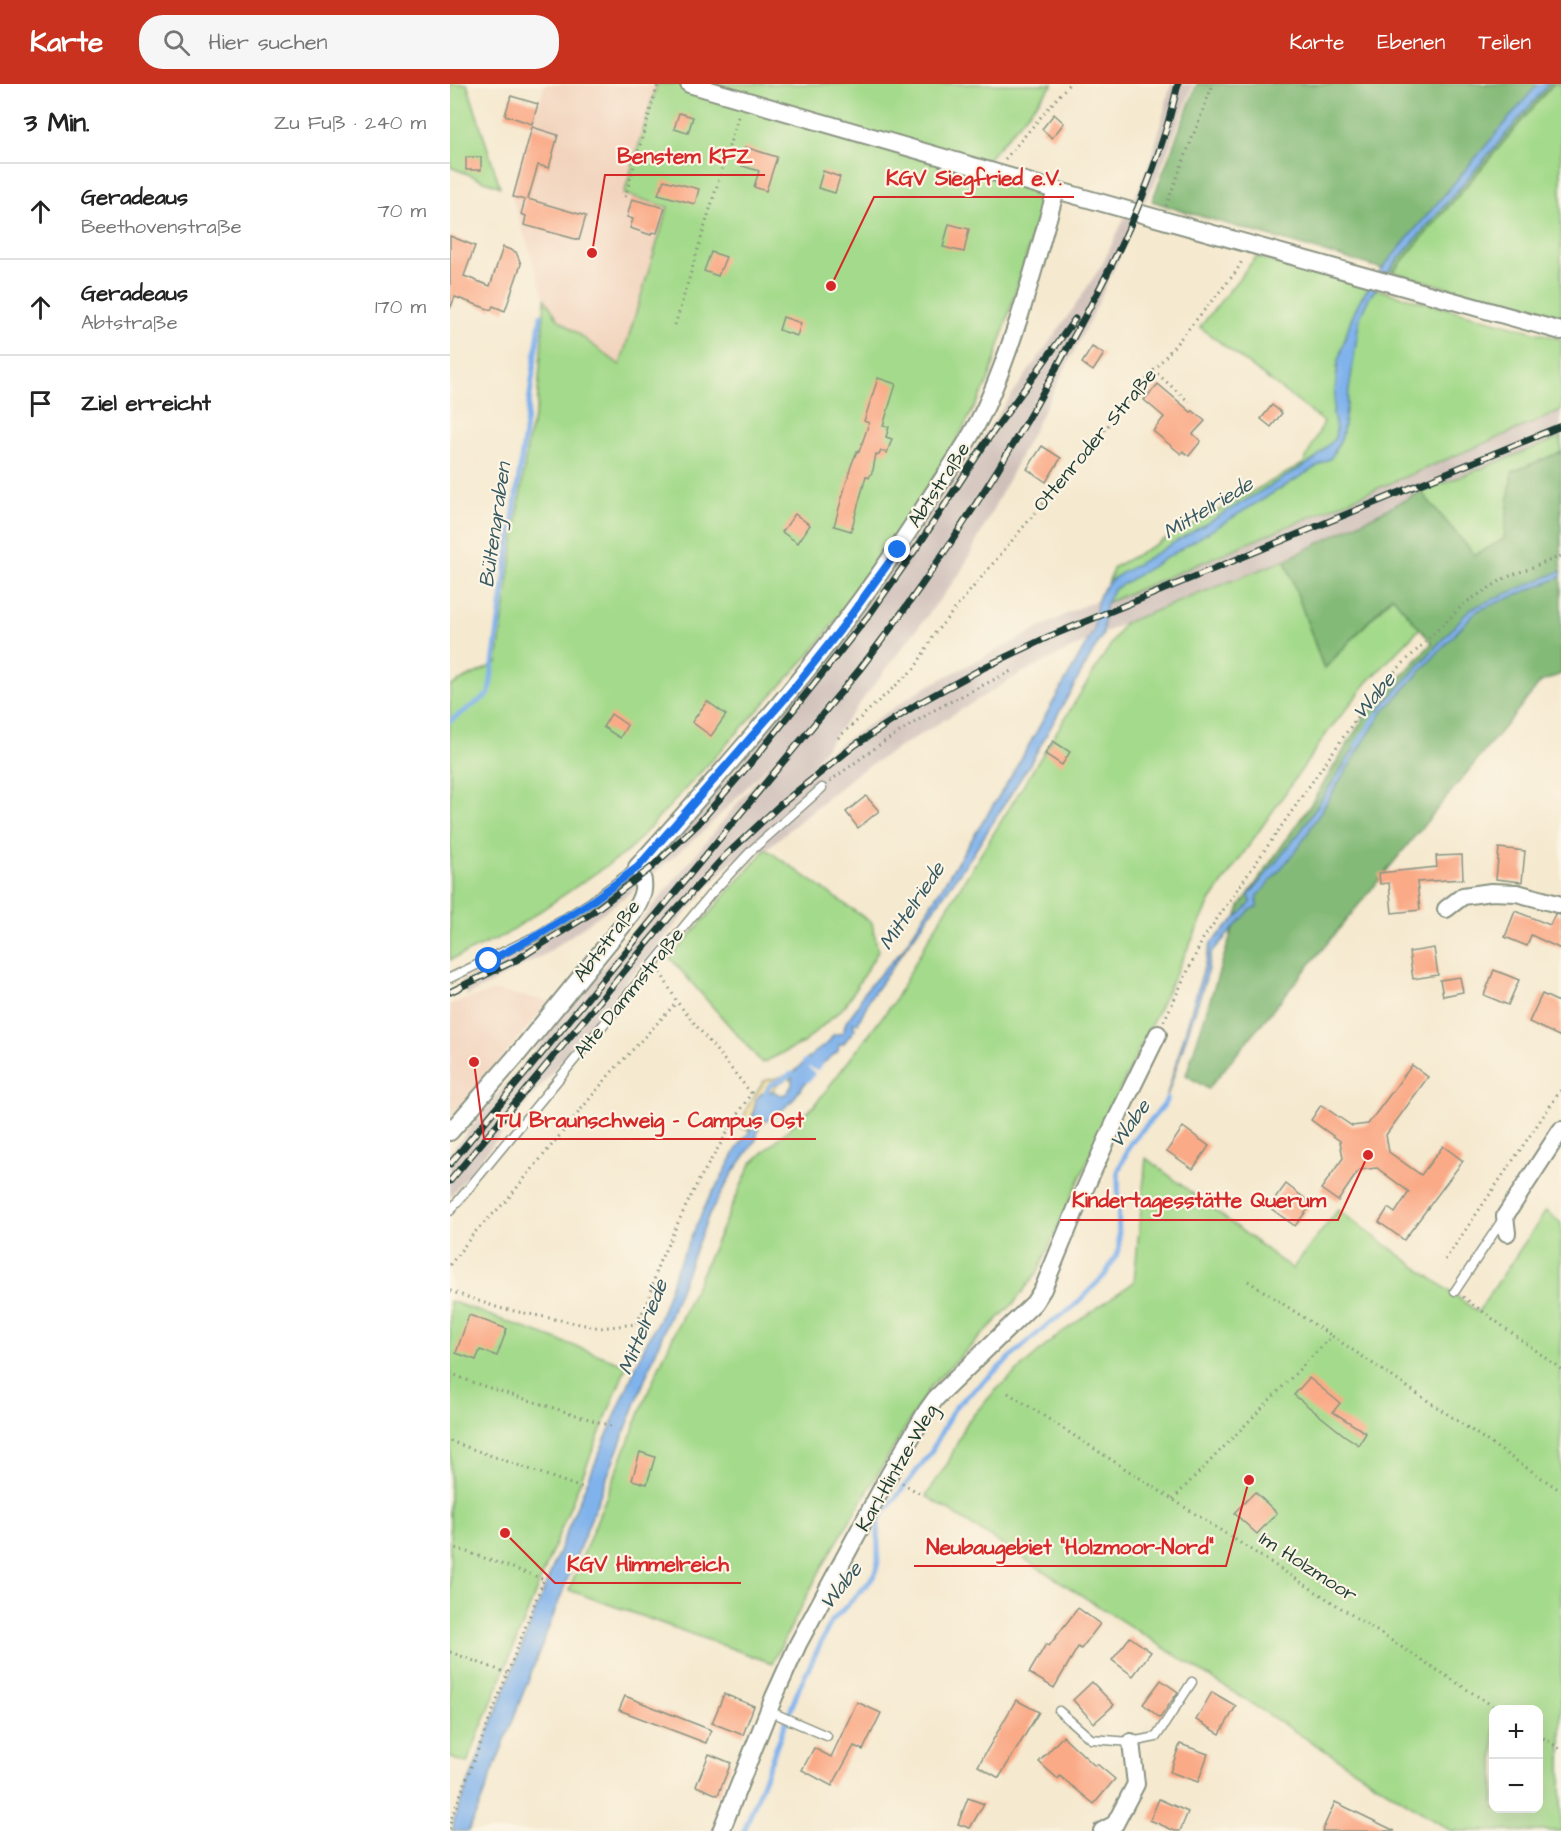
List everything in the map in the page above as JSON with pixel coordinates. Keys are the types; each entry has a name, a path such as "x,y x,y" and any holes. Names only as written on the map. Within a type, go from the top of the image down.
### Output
{"street":[{"path":"689,84 1056,190 1561,331"},
{"name":"Abtstraße","path":"450,1132 517,1055 632,914 643,892 644,878 638,867 780,705 840,630 898,550 973,433 986,406 1012,340 1056,190"},
{"path":"1446,909 1463,896 1491,892 1517,893 1561,904"},
{"name":"Karl-Hintze-Weg","path":"722,1831 775,1713 798,1644 890,1473 926,1412 972,1362 1034,1303 1158,1034"},
{"path":"1506,1224 1561,1130"},
{"path":"1102,1831 1115,1824 1136,1784 1131,1742"}],"lane":[{"name":"Alte Dammstraße","path":"450,1211 710,895 788,816 822,788"},
{"path":"450,978 540,934 591,902 638,867"},
{"path":"1455,1291 1506,1224"},
{"path":"1059,1711 1091,1739 1131,1742 1156,1737 1192,1682"},
{"path":"775,1713 827,1736"}],"path":[{"path":"625,197 658,84"},
{"path":"994,171 1069,84"},
{"path":"1162,219 1213,84"},
{"path":"675,325 742,100"},
{"name":"Ottenroder Straße","path":"838,738 915,668 935,633 1236,272 1244,258 1247,243"},
{"path":"1153,370 1189,402"},
{"path":"1158,1034 1203,939 1376,690 1465,603 1505,578 1561,556"},
{"path":"822,788 882,743 936,709 1013,670"},
{"path":"450,1291 499,1308 600,1328 636,1324 650,1300 653,1278 658,1265 694,1189 751,1093 677,1002 655,962"},
{"path":"450,1265 474,1233 506,1200 610,1074 677,1002"},
{"path":"1445,1260 1561,1090"},
{"path":"1248,1281 1561,1491"},
{"path":"1455,1291 1561,1369"},
{"path":"1173,1499 1332,1336"},
{"path":"450,1373 474,1383 611,1426"},
{"name":"Im Holzmoor","path":"1008,1393 1491,1705"},
{"path":"450,1441 582,1488"},
{"path":"901,1481 919,1493"},
{"path":"450,1546 544,1579 451,1819 450,1831"},
{"path":"450,1652 507,1673"},
{"path":"1543,1738 1561,1749"}],"shaded area":[{"path":"545,84 656,86 625,194 668,207 620,365 558,319 545,299 511,194"},
{"path":"1171,84 1194,84 1155,183 1144,203 1134,200 1154,151"},
{"path":"1125,217 1136,220 1091,318 961,572 816,760 922,689 1080,607 1350,501 1561,411 1561,438 1421,492 1285,560 1124,623 1018,675 859,772 766,849 731,861 626,982 450,1197 450,1153 774,759 706,829 633,891 547,953 467,996 461,981 524,950 588,911 646,863 734,771 820,664 914,539 1075,306 1103,263"},
{"path":"495,991 550,1001 450,1120 450,1004"}],"green space":[{"path":"450,84 467,84 500,187 450,167"},
{"path":"657,84 1053,84 976,173 1045,195 988,382 955,443 878,565 810,654 628,851 505,935 450,960 450,686 497,663 528,440 537,407 545,299 558,319 620,365 668,207 624,194"},
{"path":"1197,84 1553,84 1393,272 1152,201"},
{"path":"1553,84 1561,84 1561,320 1393,272"},
{"path":"1256,257 1561,339 1561,411 1099,606 1114,567 1303,464 1324,422 1200,327"},
{"path":"1561,437 1561,452 1512,472 1504,540 1474,555 1421,492"},
{"path":"1561,452 1561,674 1541,682 1208,1089 1186,1075 1240,906 1311,804 1364,717 1432,643 1392,596 1324,669 1285,560 1421,492 1475,555 1504,539 1512,472"},
{"path":"1285,560 1324,669 1393,596 1420,628 1367,683 1327,733 1211,900 1124,1081 1038,1271 1015,1302 930,1387 822,1567 772,1663 569,1590 651,1385 751,1164 814,1106 893,1003 930,936 1124,623"},
{"path":"766,849 872,923 878,951 845,1006 803,1043 762,1063 670,958"},
{"path":"1146,1158 1292,1269 1338,1210 1478,1312 1546,1211 1561,1223 1561,1831 1451,1831 926,1496 948,1463 966,1423 996,1390 1058,1335 1134,1282"},
{"path":"450,1301 627,1365 467,1763 450,1758"}],"sand":[{"path":"792,1074 791,1080 788,1078 776,1085 773,1091 761,1094 753,1112 750,1131 740,1127 748,1106 764,1081"}],"water":[{"path":"1538,84 1549,84 1396,262 1369,298 1360,317 1342,437 1331,458 1113,590 1105,606 1103,634 1031,762 973,854 870,998 858,1023 853,1023 855,1029 843,1044 839,1044 838,1051 817,1068 805,1062 806,1069 812,1074 791,1102 759,1127 756,1140 732,1174 708,1217 477,1812 468,1831 453,1831 454,1820 574,1513 646,1343 659,1320 676,1270 709,1198 738,1147 750,1131 756,1099 761,1094 773,1091 780,1095 786,1094 792,1085 792,1074 814,1053 828,1043 833,1035 843,1033 846,1022 864,992 903,949 1009,780 1094,630 1097,602 1106,585 1112,579 1314,460 1335,438 1333,413 1338,361 1350,322 1360,300 1384,266"},
{"path":"1561,571 1561,577 1477,611 1381,714 1299,847 1257,897 1257,907 1250,910 1211,953 1206,978 1164,1105 1211,943 1251,903 1249,895 1301,831 1382,706 1470,609"}],"building":[{"path":"511,96 538,104 532,124 505,115"},
{"path":"679,113 693,117 688,133 674,129"},
{"path":"1054,114 1064,123 1052,138 1042,129"},
{"path":"532,127 558,135 549,168 538,165 528,199 586,216 579,240 524,225 526,216 521,214 525,200 513,197"},
{"path":"745,147 777,157 766,191 754,187 759,171 739,165"},
{"path":"466,157 481,157 481,170 466,170"},
{"path":"823,171 840,177 835,193 818,188"},
{"path":"664,180 699,189 695,204 658,194"},
{"path":"632,199 665,208 657,233 652,232 651,235 630,228 633,219 627,217"},
{"path":"949,224 969,229 964,252 943,247"},
{"path":"450,236 475,246 464,276 490,286 503,247 516,252 521,264 505,311 493,306 491,310 455,297 450,309"},
{"path":"711,252 726,257 718,276 704,271"},
{"path":"783,317 801,323 797,336 779,330"},
{"path":"1092,347 1104,354 1093,371 1082,363"},
{"path":"878,378 896,384 883,426 889,427 886,437 892,439 887,453 881,451 879,455 876,454 873,470 869,478 866,476 851,531 834,526 851,466 857,451 859,452 869,423 864,421"},
{"path":"1158,384 1205,421 1193,434 1201,441 1189,456 1183,451 1181,454 1153,431 1164,417 1144,400"},
{"path":"1272,405 1282,413 1271,427 1261,419"},
{"path":"1042,446 1061,458 1046,482 1027,469"},
{"path":"795,514 810,525 798,543 782,532"},
{"path":"707,701 726,715 711,736 692,722"},
{"path":"611,714 627,725 620,738 603,727"},
{"path":"1053,741 1070,752 1062,765 1045,754"},
{"path":"866,796 879,811 858,828 846,812"},
{"path":"1499,848 1525,851 1522,882 1496,879"},
{"path":"1462,855 1463,879 1417,882 1420,910 1392,913 1389,883 1380,884 1379,873 1437,867 1436,856"},
{"path":"1515,911 1550,925 1555,914 1561,915 1561,949 1531,935 1527,946 1505,937"},
{"path":"1434,948 1438,975 1413,979 1409,952"},
{"path":"1494,970 1519,980 1508,1005 1484,995"},
{"path":"1460,977 1463,992 1443,996 1440,980"},
{"path":"1542,994 1561,1003 1561,1037 1529,1022"},
{"path":"1412,1065 1428,1077 1386,1135 1389,1152 1421,1175 1443,1146 1463,1161 1404,1240 1379,1222 1388,1208 1395,1213 1409,1192 1377,1168 1359,1170 1338,1201 1321,1189 1343,1158 1340,1141 1311,1120 1321,1105 1352,1126 1368,1124"},
{"path":"1183,1127 1209,1146 1193,1169 1167,1151"},
{"path":"1286,1184 1312,1204 1295,1226 1269,1207"},
{"path":"469,1315 507,1329 497,1356 480,1350 476,1360 456,1353"},
{"path":"1309,1378 1340,1403 1333,1412 1366,1433 1359,1445 1294,1395"},
{"path":"640,1452 655,1457 647,1484 632,1480"},
{"path":"1255,1492 1277,1513 1257,1534 1234,1513"},
{"path":"1078,1608 1100,1624 1081,1649 1078,1647 1054,1688 1029,1673 1046,1644 1049,1646"},
{"path":"1130,1637 1151,1652 1133,1676 1112,1660"},
{"path":"1161,1680 1178,1692 1160,1718 1143,1704"},
{"path":"1092,1682 1114,1705 1094,1723 1073,1700"},
{"path":"1212,1692 1236,1706 1220,1734 1196,1720"},
{"path":"724,1694 754,1706 743,1735 712,1723"},
{"path":"625,1696 711,1730 706,1743 619,1710"},
{"path":"1016,1700 1039,1712 999,1778 978,1766"},
{"path":"857,1702 881,1713 863,1750 854,1746 832,1786 802,1770 814,1748 831,1757"},
{"path":"1063,1736 1095,1766 1097,1764 1115,1779 1094,1804 1060,1776 1058,1779 1039,1762"},
{"path":"1180,1744 1208,1754 1198,1782 1170,1772"},
{"path":"709,1754 731,1763 718,1795 696,1786"},
{"path":"968,1798 984,1804 970,1828 958,1824"},
{"path":"1159,1799 1188,1812 1180,1831 1150,1820"},
{"path":"1335,1802 1395,1831 1322,1831"}],"waterway":[{"name":"Bültengraben","path":"450,721 489,694 541,315"},
{"name":"Wabe","path":"1356,746 1378,714"},
{"name":"Mittelriede","path":"766,1098 765,1095 770,1085 792,1074 807,1080 812,1074 806,1069 805,1062 817,1068 821,1063"},
{"name":"Wabe","path":"744,1831 799,1688 831,1622 874,1577 878,1562 878,1520 930,1454 955,1407 1048,1324 1072,1308 1105,1275 1119,1250 1118,1172 1130,1144 1164,1105 1167,1098"}],"railway":[{"path":"450,1164 860,669 968,517 1017,437 1077,331 1130,226 1152,172 1178,84"},
{"path":"450,992 518,959 590,914 652,867 698,824 759,753 869,615 918,546 988,439 1075,319"},
{"path":"450,1181 671,915 723,858 780,805 855,745 919,703 985,667 1048,637 1561,426"}],"place":[{"name":"Benstem KFZ","path":"592,253"},
{"name":"KGV Siegfried e.V.","path":"831,286"},
{"name":"TU Braunschweig - Campus Ost","path":"474,1062"},
{"name":"Kindertagesstätte Querum","path":"1368,1155"},
{"name":"Neubaugebiet \"Holzmoor-Nord\"","path":"1249,1480"},
{"name":"KGV Himmelreich","path":"505,1533"}],"route":[{"path":"489,961 540,934 591,902 638,867 794,688 840,630 898,550"}]}
